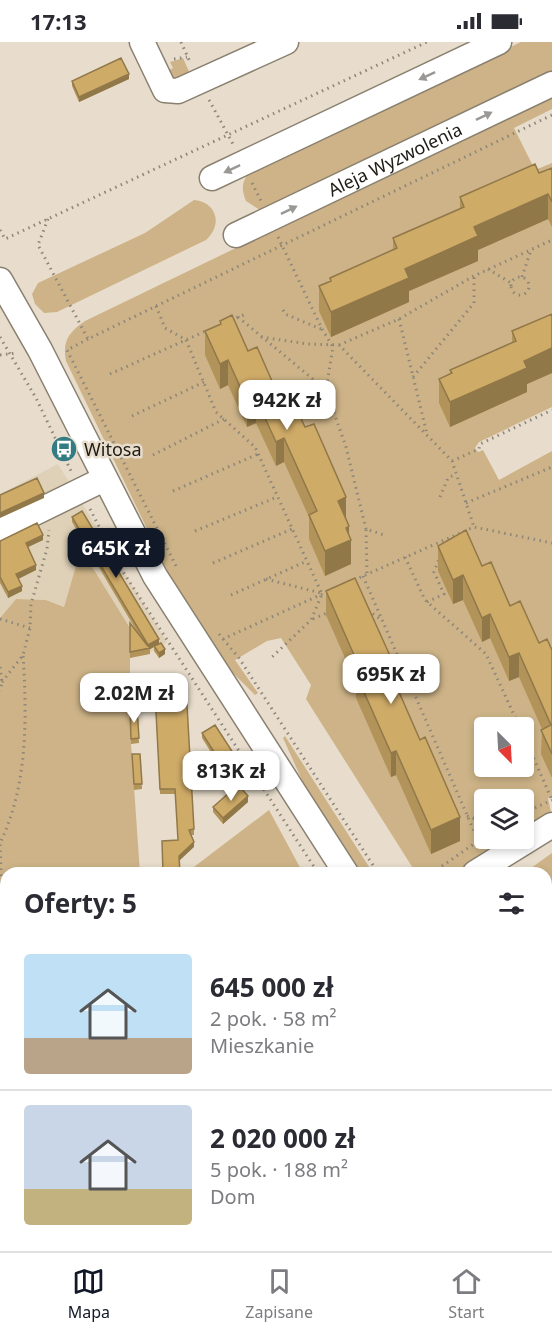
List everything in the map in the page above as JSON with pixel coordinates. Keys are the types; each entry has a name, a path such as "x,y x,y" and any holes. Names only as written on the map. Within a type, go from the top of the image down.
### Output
{"street":[{"path":"142,42 165,90 178,91 286,42"},
{"path":"213,178 499,42"},
{"name":"Aleja Wyzwolenia","path":"236,235 552,84"},
{"path":"0,280 169,600 342,867"},
{"path":"0,530 104,478"},
{"path":"485,867 552,825"}],"path":[{"path":"181,42 270,219 322,329 333,347 326,390 346,447 366,529 367,573"},
{"path":"0,230 5,239 427,42"},
{"path":"261,337 333,347 339,345 399,319 474,276 552,240"},
{"path":"522,277 531,250"},
{"path":"488,269 511,283"},
{"path":"413,377 474,303 474,276"},
{"path":"516,277 522,277 529,281 530,286 525,294 516,295 512,291 511,283 516,277"},
{"path":"156,306 165,328 186,340 216,412 255,447 322,594 311,620"},
{"path":"283,310 285,314 322,329"},
{"path":"228,322 246,314"},
{"path":"238,317 326,390"},
{"path":"399,319 427,434"},
{"path":"110,374 217,326"},
{"path":"88,339 67,350 181,577"},
{"path":"339,345 452,461 474,526"},
{"path":"0,355 10,353"},
{"path":"132,416 204,382"},
{"path":"452,461 479,449 480,444 552,410"},
{"path":"153,455 224,419"},
{"path":"173,491 258,454"},
{"path":"466,503 552,466"},
{"path":"440,497 448,478 456,474"},
{"path":"195,531 277,497"},
{"path":"0,843 10,824 22,762 27,711 23,655 30,628 32,603 47,549 51,505"},
{"path":"353,580 474,526 552,543"},
{"path":"213,563 292,529"},
{"path":"366,529 384,535"},
{"path":"444,546 447,538"},
{"path":"427,602 444,594 434,572 441,555"},
{"path":"405,556 427,602 486,654 514,717"},
{"path":"231,595 307,561"},
{"path":"363,576 474,833"},
{"path":"267,579 333,596"},
{"path":"223,639 333,589"},
{"path":"364,606 381,620"},
{"path":"270,659 311,620 333,610"},
{"path":"0,619 30,628"},
{"path":"217,631 239,658 374,867"},
{"path":"2,682 23,655"},
{"path":"0,667 2,682 0,691"},
{"path":"534,759 552,800 534,808"},
{"path":"467,816 474,818"},
{"path":"0,836 1,867"},
{"path":"441,867 474,845"},
{"path":"479,849 482,867"}],"shaded area":[{"path":"521,42 552,42 552,73 270,209 260,210 246,201 243,191 245,178 257,168"},
{"path":"183,58 191,76 176,80 163,74 173,68 170,62"},
{"path":"552,95 552,109 514,128 535,170 552,163 552,407 479,442 475,448 478,452 483,450 499,480 552,451 552,796 548,798 552,817 534,828 534,789 474,789 474,849 500,849 470,867 412,867 306,699 311,685 281,638 267,641 235,660 258,693 255,695 223,663 178,593 66,361 65,348 68,338 85,321"},
{"path":"194,200 208,205 215,215 215,228 206,240 57,312 44,313 35,304 32,294 38,283 145,233"},
{"path":"58,464 167,642 149,653 130,628 81,550 64,607 46,600 16,599 0,618 0,494"},
{"path":"81,549 130,628 130,729 140,867 0,867 0,618 16,599 46,600 64,607"},
{"path":"285,736 369,867 357,867 306,789 283,738"},
{"path":"269,810 300,867 194,867"},
{"path":"552,853 552,867 532,867"}],"building":[{"path":"121,58 129,74 79,97 72,81"},
{"path":"535,164 539,173 552,168 552,202 548,194 474,227 478,236 405,269 409,278 331,312 319,286 331,281 330,278 397,248 393,238 464,207 460,197"},
{"path":"552,314 552,348 524,361 527,368 450,402 439,379 452,373 450,370 516,341 512,331"},
{"path":"232,315 248,351 257,347 276,390 286,386 305,427 314,424 346,497 338,501 349,526 346,528 351,540 325,551 309,515 317,511 284,438 276,442 256,398 247,402 228,360 220,364 205,331 221,324 220,321"},
{"path":"37,478 44,493 0,513 0,495"},
{"path":"82,511 159,639 148,645 72,517"},
{"path":"37,523 43,535 26,543 36,565 16,574 22,586 8,592 0,577 0,541"},
{"path":"466,530 482,566 491,562 510,606 520,601 539,643 547,639 552,650 552,754 541,730 551,725 519,653 509,657 490,614 482,618 463,575 453,580 438,546"},
{"path":"355,578 391,658 385,660 420,740 425,737 460,817 431,830 396,751 391,753 356,674 361,671 326,591"},
{"path":"130,623 147,645 150,648 130,652"},
{"path":"161,643 165,649 159,653 154,646"},
{"path":"184,692 184,706 187,705 194,829 189,830 194,842 179,856 180,867 163,867 162,841 178,840 175,789 160,789 155,693"},
{"path":"130,708 137,708 139,738 131,739"},
{"path":"215,725 239,762 226,771 202,733"},
{"path":"132,754 140,754 142,784 134,784"},
{"path":"238,785 248,796 223,818 213,807"}],"place":[{"name":"Witosa","path":"64,449"}]}
